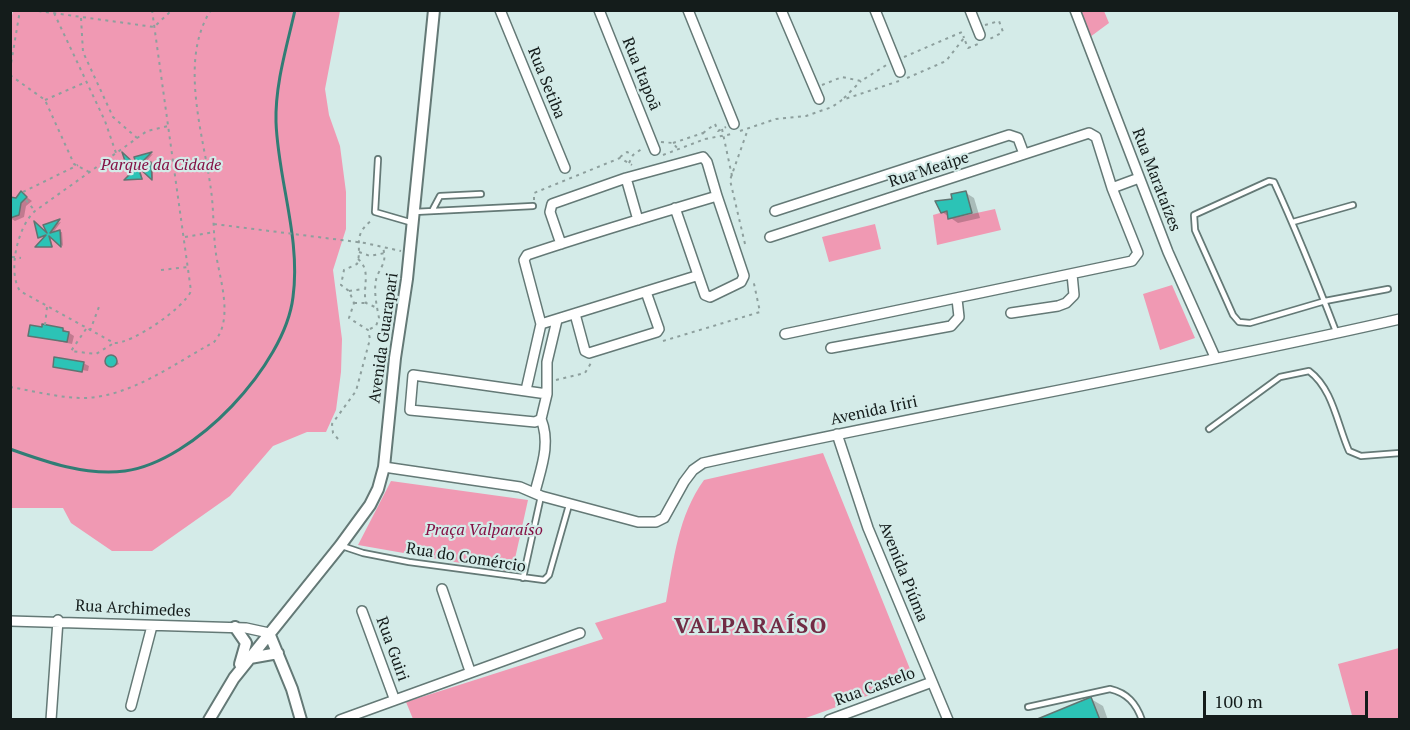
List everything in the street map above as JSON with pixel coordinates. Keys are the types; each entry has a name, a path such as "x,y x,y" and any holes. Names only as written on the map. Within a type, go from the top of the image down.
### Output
{"street":[{"name":"Avenida Guarapari","path":"238,673 370,505 384,467 393,373 410,254 434,10"},
{"name":"Rua Setiba","path":"500,10 564,168"},
{"name":"Rua Itapoã","path":"599,10 657,153"},
{"path":"688,10 734,123"},
{"path":"782,10 819,99"},
{"path":"875,10 900,72"},
{"path":"970,10 979,31"},
{"name":"Rua Marataízes","path":"1075,10 1168,252 1215,357"},
{"name":"Rua Meaipe","path":"770,237 1089,133 1096,137 1112,188"},
{"path":"775,212 1009,135 1018,138 1024,154"},
{"path":"561,244 550,212 552,204 626,178 703,157 743,280 707,297 696,276 675,208"},
{"path":"785,334 957,299 1137,258 1138,253 1112,188 1139,177"},
{"path":"626,178 638,220"},
{"path":"526,390 541,324 524,257 717,196"},
{"path":"1011,313 1066,303 1074,295 1072,274"},
{"path":"541,324 696,276"},
{"path":"575,314 585,351 589,353 657,332 659,329 646,292"},
{"path":"831,348 951,326 959,317 957,299"},
{"name":"Avenida Iriri","path":"384,467 520,487 569,504 638,522 656,522 664,518 693,470 703,464 837,434 1337,334 1400,319"},
{"path":"538,494 546,446 545,429 541,419 547,394 547,362 557,320"},
{"path":"393,373 547,394"},
{"path":"410,410 412,375"},
{"path":"389,407 535,422 541,419"},
{"name":"Avenida Piúma","path":"837,434 868,528 948,720"},
{"path":"442,589 470,671"},
{"name":"Rua Guiri","path":"362,610 394,698"},
{"path":"10,621 58,620"},
{"name":"Rua Archimedes","path":"51,720 58,620 152,626 254,628 269,633"},
{"path":"131,706 152,626"},
{"path":"209,720 238,673 247,648 235,627"},
{"path":"269,633 301,720"},
{"path":"340,720 394,698 580,633"},
{"path":"249,658 278,653"},
{"name":"Rua Castelo","path":"829,720 932,682"}],"lane":[{"path":"378,159 374,208 379,214 413,224"},
{"path":"1337,334 1325,301 1293,222 1274,182 1269,181 1194,215 1192,219 1194,230 1228,305 1239,322 1250,323 1325,301 1388,289"},
{"path":"432,211 441,196 481,194"},
{"path":"1293,222 1353,205"},
{"path":"414,212 533,206"},
{"path":"1209,429 1280,377 1309,371 1318,378 1326,391 1349,451 1361,456 1400,453"},
{"path":"523,578 538,494"},
{"name":"Rua do Comércio","path":"340,546 363,554 538,581 547,578 569,504"},
{"path":"1028,708 1110,689 1123,692 1137,707 1142,720"}],"path":[{"path":"10,70 21,10"},
{"path":"31,10 154,27"},
{"path":"86,329 71,351 96,354 114,343 134,339 183,303 191,291 152,10"},
{"path":"154,27 172,10"},
{"path":"10,387 64,397 82,398 111,394 137,384 214,342 221,335 224,316 223,290 214,232 212,193 196,106 196,76 202,32 212,10"},
{"path":"54,13 105,121 116,153"},
{"path":"81,17 83,52 113,117 138,138"},
{"path":"657,153 777,119 806,116 832,107 861,81 896,60 962,32 968,48 1003,32 999,21 979,31"},
{"path":"842,100 867,93 938,65 946,60 964,38"},
{"path":"10,75 45,100 74,164 92,172"},
{"path":"814,89 842,77 861,81"},
{"path":"45,100 87,81"},
{"path":"105,121 113,117"},
{"path":"673,143 703,133 715,124 718,131 734,123"},
{"path":"114,343 24,295 16,285 14,272 22,226 35,211 51,202 147,131 168,126"},
{"path":"722,129 732,176"},
{"path":"703,133 705,140"},
{"path":"533,206 534,193 620,158 627,152 633,155"},
{"path":"620,158 633,166 640,164"},
{"path":"23,192 78,165"},
{"path":"26,200 35,211"},
{"path":"176,213 181,214"},
{"path":"366,303 363,289 367,277 365,268 358,259 357,242 366,225 379,214"},
{"path":"214,224 357,242 410,254"},
{"path":"184,237 214,232"},
{"path":"368,330 376,326 379,318 376,307 378,274 384,265 383,247"},
{"path":"357,251 370,256 385,254"},
{"path":"12,257 21,258"},
{"path":"338,439 333,433 332,424 357,391 370,339 368,330 349,318 354,303 349,291 341,285 344,270 353,266 358,259"},
{"path":"161,270 189,267"},
{"path":"349,291 363,289"},
{"path":"42,305 44,299"},
{"path":"354,303 366,303 376,307"},
{"path":"90,332 100,304"},
{"path":"45,325 46,308"}],"green space":[{"name":"Parque da Cidade","path":"13,11 340,11 325,89 329,115 340,146 346,192 346,229 333,270 342,339 336,410 326,432 307,432 273,446 230,496 152,551 112,551 71,523 63,508 11,508 10,24"},
{"path":"1079,11 1104,11 1109,23 1090,37"},
{"path":"995,209 1001,230 937,245 933,215 947,211 949,219"},
{"path":"875,224 881,249 829,262 822,237"},
{"path":"1172,285 1195,338 1160,350 1143,294"},
{"path":"823,453 914,679 803,719 413,719 406,702 603,639 595,623 666,602 683,523 688,508 704,480"},
{"name":"Praça Valparaíso","path":"391,481 528,500 512,572 358,545"},
{"path":"1399,648 1399,719 1353,719 1338,664"}],"building":[{"path":"122,152 137,166 134,157 152,152 138,166 151,162 152,180 138,167 142,179 124,180 137,167 128,170"},
{"path":"21,191 27,197 21,203 19,215 10,218 10,197 16,198"},
{"path":"966,191 972,213 948,219 947,211 941,213 935,201 952,199 951,194"},
{"path":"60,219 50,233 60,230 61,247 49,236 52,247 35,247 46,235 38,238 34,221 47,233 43,225"},
{"path":"42,324 63,328 63,331 69,332 67,342 28,336 30,325 42,327"},
{"path":"113,355 116,356 116,366 109,367 106,366 105,359 106,356"},
{"path":"54,357 84,362 82,372 53,367"},
{"path":"1091,697 1100,720 1035,720"}],"waterway":[{"path":"10,449 52,463 96,472 125,471 152,464 179,450 206,430 255,380 273,352 286,324 293,297 294,253 278,144 276,108 279,79 295,10"}],"district":[{"name":"VALPARAÍSO","path":"751,627"}]}
